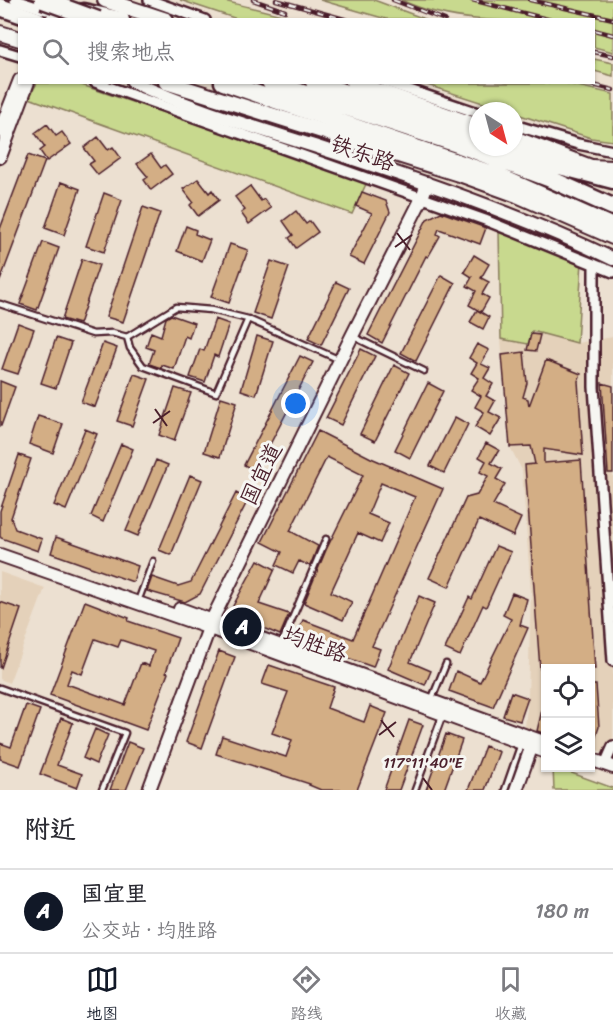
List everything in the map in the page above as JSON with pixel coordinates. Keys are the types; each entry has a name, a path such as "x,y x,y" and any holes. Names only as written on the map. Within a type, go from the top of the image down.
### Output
{"highway":[{"path":"0,7 76,11 111,18"},
{"path":"76,11 93,18"},
{"name":"铁东路","path":"229,84 498,176 613,227"},
{"name":"铁东路","path":"276,84 471,149 548,178 613,207"},
{"path":"320,84 469,135"},
{"path":"523,153 556,165 613,178"}],"main road":[{"path":"105,0 160,18"},
{"path":"0,33 18,38"},
{"path":"173,84 462,175 517,195 613,237"},
{"path":"359,84 469,123"},
{"path":"523,141 590,166 613,178"}],"street":[{"path":"15,0 45,11 60,0"},
{"path":"149,0 199,18"},
{"path":"0,50 18,55"},
{"path":"0,131 18,84"},
{"path":"0,157 27,84"},
{"name":"铁东路","path":"101,84 485,220 613,272"},
{"name":"铁东路","path":"138,84 236,121 427,183 551,231 613,259"},
{"path":"392,84 469,110"},
{"path":"523,128 560,140 613,151"},
{"path":"556,165 613,167"},
{"name":"国宜道","path":"149,790 211,624 422,198 427,183"},
{"path":"594,264 594,387 613,661"},
{"name":"均胜路","path":"0,548 140,596 532,741"},
{"name":"均胜路","path":"0,555 281,645 431,701 445,710"},
{"path":"516,790 532,741"},
{"path":"595,761 609,766 613,746"},
{"path":"595,768 613,775"}],"lane":[{"path":"0,304 93,334 112,333 127,337 176,307 211,310 248,319 340,360"},
{"path":"127,337 130,348 143,366 216,393 248,319"},
{"path":"352,336 424,371"},
{"path":"281,645 326,539"},
{"path":"140,596 153,561"},
{"path":"431,701 446,664"},
{"path":"0,688 125,732 102,790"},
{"path":"415,790 445,710"},
{"path":"505,790 532,741"}],"shaded area":[{"path":"531,330 577,343 613,337 613,755 595,749 595,664 541,664 541,733 525,727 531,592 522,470 510,447 501,339 528,344"},
{"path":"0,572 45,588 9,683 0,679"}],"green space":[{"path":"180,0 220,0 294,18 234,18"},
{"path":"320,0 374,0 422,18 383,18"},
{"path":"401,0 613,0 613,52 595,47 595,18 465,18 424,9"},
{"path":"595,59 613,63 613,76 595,71"},
{"path":"36,84 79,84 367,182 352,214 29,98"},
{"path":"424,84 569,84 613,94 613,141 591,138 523,116 523,102 480,102"},
{"path":"499,231 582,261 577,343 532,331 528,344 501,339"},
{"path":"553,772 569,772 613,788 613,790 554,790"}],"building":[{"path":"47,124 56,136 62,132 71,144 47,161 40,151 45,147 35,133"},
{"path":"98,137 108,150 113,147 121,158 98,175 89,164 94,161 84,148"},
{"path":"151,154 161,168 165,165 172,174 151,190 144,180 148,177 137,164"},
{"path":"28,155 45,161 0,281 0,229"},
{"path":"198,179 209,193 212,190 219,200 198,216 190,205 193,202 183,189"},
{"path":"61,182 80,189 64,235 45,228"},
{"path":"250,186 261,201 264,199 271,208 249,224 241,213 245,210 235,197"},
{"path":"362,192 386,201 390,212 364,264 349,257 372,213 356,206"},
{"path":"104,193 122,200 104,252 86,246"},
{"path":"143,207 160,213 123,322 106,317"},
{"path":"296,211 306,224 310,221 318,232 296,248 289,238 293,235 283,221"},
{"path":"441,212 486,228 480,244 439,229 437,234 440,236 428,257 426,256 382,343 368,335 427,219"},
{"path":"186,226 196,230 195,234 210,240 202,261 177,251"},
{"path":"43,242 59,248 37,310 20,304"},
{"path":"230,244 248,250 229,303 211,297"},
{"path":"474,255 489,264 481,278 489,282 482,294 489,298 481,312 469,305 476,291 467,286 472,277 464,272"},
{"path":"82,259 99,265 79,324 62,319"},
{"path":"271,261 289,267 271,319 253,313"},
{"path":"441,275 455,283 416,361 401,353"},
{"path":"336,282 349,288 321,345 308,339"},
{"path":"477,310 489,317 483,329 470,322"},
{"path":"171,315 194,323 189,338 185,336 174,369 149,364 154,350 146,347 151,332 161,336 166,318"},
{"path":"215,319 229,324 218,357 214,355 205,382 190,377 200,349 204,351"},
{"path":"18,323 34,329 18,374 2,369"},
{"path":"531,334 540,335 536,351 527,350"},
{"path":"257,336 273,341 256,395 241,390"},
{"path":"56,338 71,343 56,388 41,383"},
{"path":"103,343 117,348 95,407 81,402"},
{"path":"477,344 489,350 481,364 490,368 484,378 493,384 486,396 495,401 489,412 501,418 490,436 475,427 484,412 475,407 481,396 471,390 479,378 471,373 477,363 469,358"},
{"path":"361,349 375,356 341,425 326,418"},
{"path":"524,352 527,383 523,397 528,399 529,406 546,360 581,374 578,381 583,455 544,449 544,463 581,460 595,664 541,664 540,669 525,465 535,464 531,446 510,447 502,355"},
{"path":"300,356 313,362 256,471 244,465"},
{"path":"394,365 409,373 375,441 360,434"},
{"path":"134,374 149,379 132,426 117,421"},
{"path":"0,381 15,387 1,426 0,426"},
{"path":"428,383 443,391 410,458 395,450"},
{"path":"602,383 613,386 613,473 608,473"},
{"path":"175,388 191,393 174,441 159,435"},
{"path":"221,397 237,402 220,457 204,452"},
{"path":"38,416 63,424 53,453 29,444"},
{"path":"455,417 468,424 444,473 430,466"},
{"path":"85,429 97,434 66,510 54,505"},
{"path":"318,431 371,458 443,489 372,646 380,649 373,667 295,639 303,620 353,639 415,497 381,483 368,514 389,523 380,543 358,533 331,592 352,602 343,620 304,603 326,550 363,475 327,457 290,531 318,546 310,566 299,561 293,573 276,565 282,552 262,542"},
{"path":"486,443 499,450 491,463 502,469 496,479 505,484 493,505 521,518 513,536 479,520 449,587 429,578 466,498 477,495 488,476 480,472 486,461 479,457"},
{"path":"121,444 133,449 103,522 91,516"},
{"path":"19,455 31,459 11,518 15,529 42,539 38,551 0,536 0,511"},
{"path":"156,460 168,465 138,536 126,531"},
{"path":"190,475 202,480 171,555 159,550"},
{"path":"236,493 248,500 200,594 185,602 147,591 152,577 178,586 191,582"},
{"path":"56,537 138,566 133,582 51,553"},
{"path":"496,546 511,552 486,607 483,605 460,656 445,649 469,597 472,599"},
{"path":"258,560 275,569 259,604 289,614 280,635 239,618 233,606"},
{"path":"512,593 527,599 520,625 528,628 493,707 449,691 456,671 480,682 511,619 503,615"},
{"path":"419,596 435,603 410,662 431,671 425,685 388,669"},
{"path":"85,601 129,618 128,621 178,638 166,672 168,673 146,730 50,695","holes":["95,639 118,647 121,640 154,651 149,666 141,663 125,705 67,684 72,670 82,674"]},
{"path":"0,602 21,609 1,668 0,668"},
{"path":"219,651 235,657 202,748 186,742"},
{"path":"269,665 334,687 327,708 364,722 370,706 387,713 357,790 321,790 310,784 216,754 222,736 286,757 292,740 272,733 288,692 262,684"},
{"path":"595,685 596,685 599,727 595,739"},
{"path":"511,692 528,698 520,721 503,716"},
{"path":"26,705 40,710 20,766 0,759 0,743 11,747"},
{"path":"541,714 541,732 537,731"},
{"path":"61,718 73,723 57,765 82,774 77,788 40,774"},
{"path":"409,720 423,725 399,790 384,790"},
{"path":"95,729 108,735 96,764 83,758"},
{"path":"446,734 462,740 444,790 426,790"},
{"path":"128,742 143,748 126,790 110,790"},
{"path":"485,746 499,752 485,790 468,790"}],"railway":[{"path":"253,0 285,11"},
{"path":"276,0 341,18"},
{"path":"393,0 440,18"},
{"path":"472,0 543,18"},
{"path":"530,0 613,19"},
{"path":"595,30 613,35"},
{"path":"595,52 613,56"},
{"path":"589,84 613,90"}],"place":[{"name":"国宜里","path":"242,627"}]}
